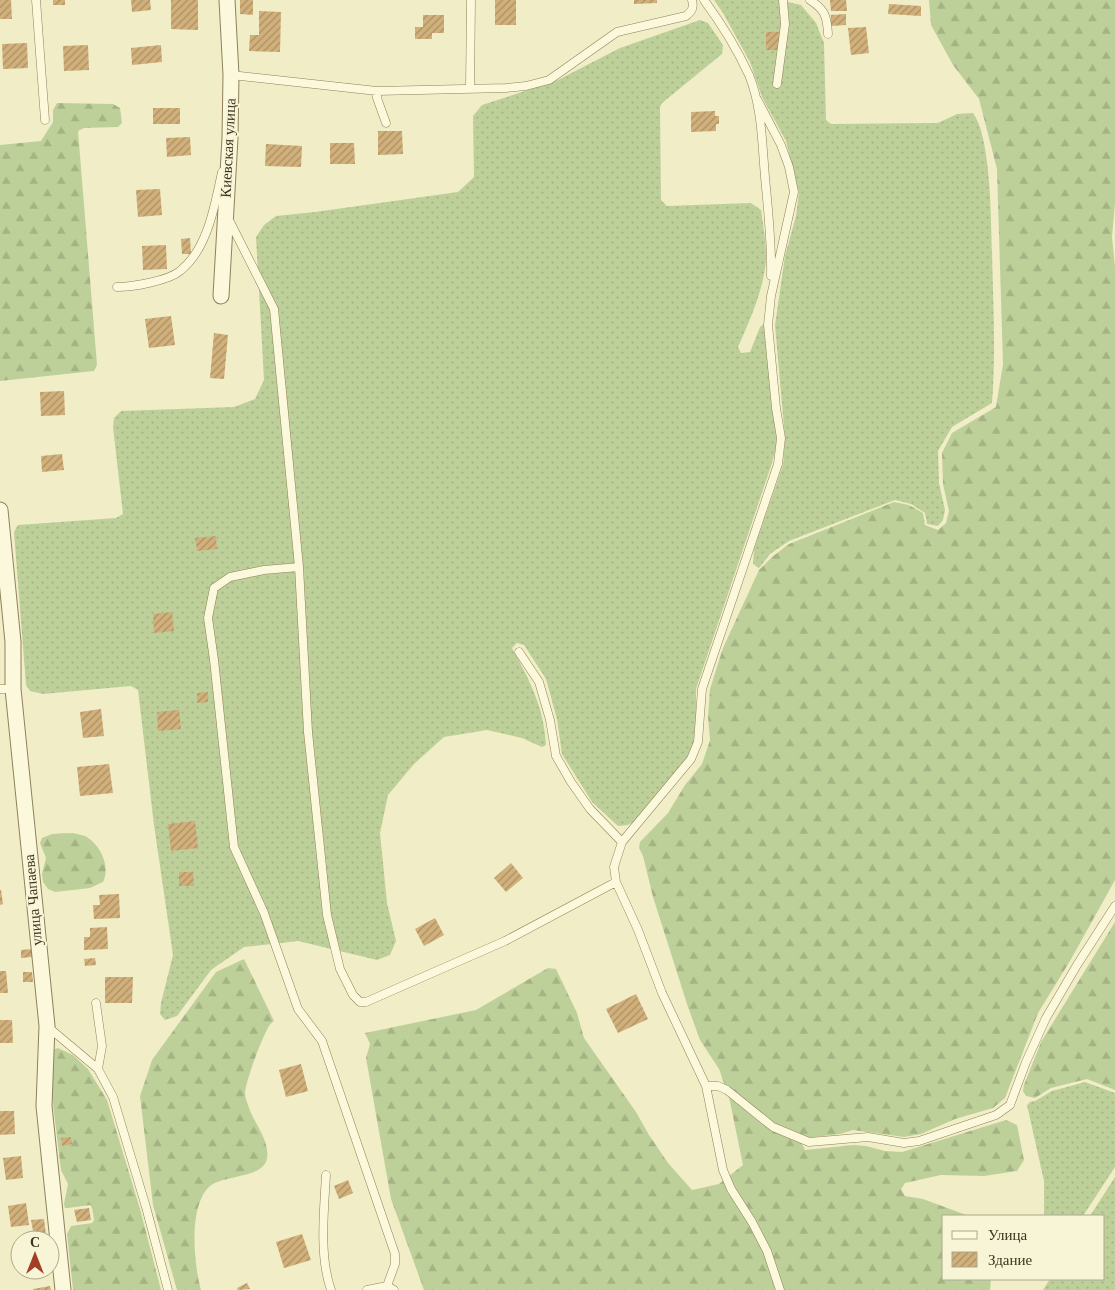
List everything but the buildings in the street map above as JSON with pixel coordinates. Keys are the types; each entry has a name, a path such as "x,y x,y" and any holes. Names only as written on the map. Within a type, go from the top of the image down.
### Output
{"street":[{"name":"Киевская улица","path":"221,296 230,138 231,76 227,0"},
{"name":"улица Чапаева","path":"0,510 13,642 7,689 47,1026 44,1106 63,1290"}],"lane":[{"path":"36,0 45,120"},
{"path":"470,88 471,0"},
{"path":"231,76 377,91 526,86 549,80 617,32 686,16 694,5 692,0"},
{"path":"704,0 718,19 749,76 756,98 762,132 770,223 771,296"},
{"path":"777,84 785,24 783,0"},
{"path":"810,0 822,8 827,20 828,34"},
{"path":"377,91 379,104 386,123"},
{"path":"756,98 781,145 789,167 794,192 771,296 768,325 776,408 781,438 778,464 702,688 698,742 692,759 622,842 614,867 616,882 638,930 662,993 706,1086 723,1170 731,1189 752,1222 767,1251 780,1290"},
{"path":"117,287 134,287 180,272 197,250 207,231 230,138"},
{"path":"225,212 274,309 299,567 308,732 327,915 340,969 353,995 360,1002 366,1002 505,941 616,882"},
{"path":"299,567 264,570 230,578 214,588 208,618 234,847 264,913 298,1009 322,1041 326,1051 395,1254 390,1288 366,1290"},
{"path":"520,652 539,682 550,720 556,756 590,809 622,842"},
{"path":"706,1086 718,1086 727,1090 772,1127 809,1142 868,1137 904,1143 919,1141 996,1115 1010,1105 1026,1062 1046,1018 1115,906"},
{"path":"96,1003 102,1046 98,1069"},
{"path":"47,1026 98,1069 113,1097 168,1290"},
{"path":"326,1175 324,1218 326,1273 331,1290"}],"green space":[{"path":"714,0 779,0 801,5 816,23 824,43 826,120 831,124 938,123 957,114 973,113 979,125 987,159 990,200 994,327 992,403 952,427 938,451 939,483 945,510 943,520 938,526 927,524 925,513 911,504 895,500 789,541 770,554 759,568 753,564 754,549 783,465 785,438 775,325 785,256 796,216 799,192 786,141 762,97 750,62"},
{"path":"929,0 1115,0 1115,203 1112,237 1115,267 1115,880 1070,961 1038,1013 1005,1098 993,1108 955,1119 921,1134 904,1137 853,1130 840,1134 806,1138 802,1144 805,1150 854,1145 902,1152 1006,1120 1017,1125 1024,1160 1017,1171 984,1176 941,1175 905,1183 901,1189 905,1196 923,1199 966,1215 942,1215 942,1280 991,1280 990,1290 424,1290 391,1199 366,1058 370,1044 365,1033 476,1010 548,968 556,969 577,1013 584,1038 636,1112 668,1163 692,1190 719,1184 743,1165 729,1097 719,1069 700,1040 688,1007 639,848 640,842 668,813 685,785 702,764 710,740 708,717 710,689 723,648 759,570 789,544 894,502 909,505 923,513 925,525 938,530 946,523 949,511 943,484 942,453 952,433 996,407 1003,364 997,169 979,99 953,65 931,25"},
{"path":"700,20 708,23 723,45 722,54 662,103 660,107 661,200 667,206 751,203 761,210 766,261 755,305 738,347 741,353 750,352 760,327 764,324 766,326 772,404 778,439 772,463 696,689 696,742 687,760 636,820 628,825 618,826 592,802 562,754 557,719 546,679 524,645 517,643 512,648 530,683 539,706 546,745 542,747 522,738 487,730 444,737 414,764 388,795 380,833 387,903 396,941 390,955 377,960 298,941 244,947 211,970 177,1016 165,1020 160,1014 161,1003 173,955 154,825 138,690 131,686 43,694 30,691 26,685 14,532 18,525 116,518 123,514 113,427 114,418 121,411 234,407 255,399 264,380 256,237 264,225 276,216 458,192 474,177 473,116 482,105 556,81 620,48"},
{"path":"57,103 113,104 120,108 122,123 118,127 84,128 78,131 97,365 94,371 0,381 0,145 41,141 53,122 53,110"},
{"path":"73,833 85,836 95,844 103,856 106,869 105,876 103,882 90,888 55,892 48,889 43,882 42,874 46,858 40,843 42,838 52,834"},
{"path":"1115,922 1115,1090 1087,1079 1051,1088 1035,1098 1026,1096 1023,1091 1024,1085 1041,1042"},
{"path":"244,959 274,1021 268,1027 257,1052 245,1094 250,1111 266,1145 267,1158 264,1165 258,1170 215,1183 202,1196 195,1222 194,1237 196,1266 201,1290 177,1290 153,1205 140,1096 152,1060 216,972"},
{"path":"58,1048 73,1055 88,1069 107,1100 140,1209 161,1290 73,1290 67,1234 71,1226 92,1223 94,1220 90,1205 65,1208 64,1204 68,1184 61,1170 53,1104 51,1055 52,1050"},
{"path":"1085,1082 1115,1093 1115,1167 1084,1215 1044,1215 1044,1181 1027,1105 1052,1091"},
{"path":"1115,1177 1115,1290 1043,1290 1049,1280 1105,1280 1105,1215 1091,1215"}]}
